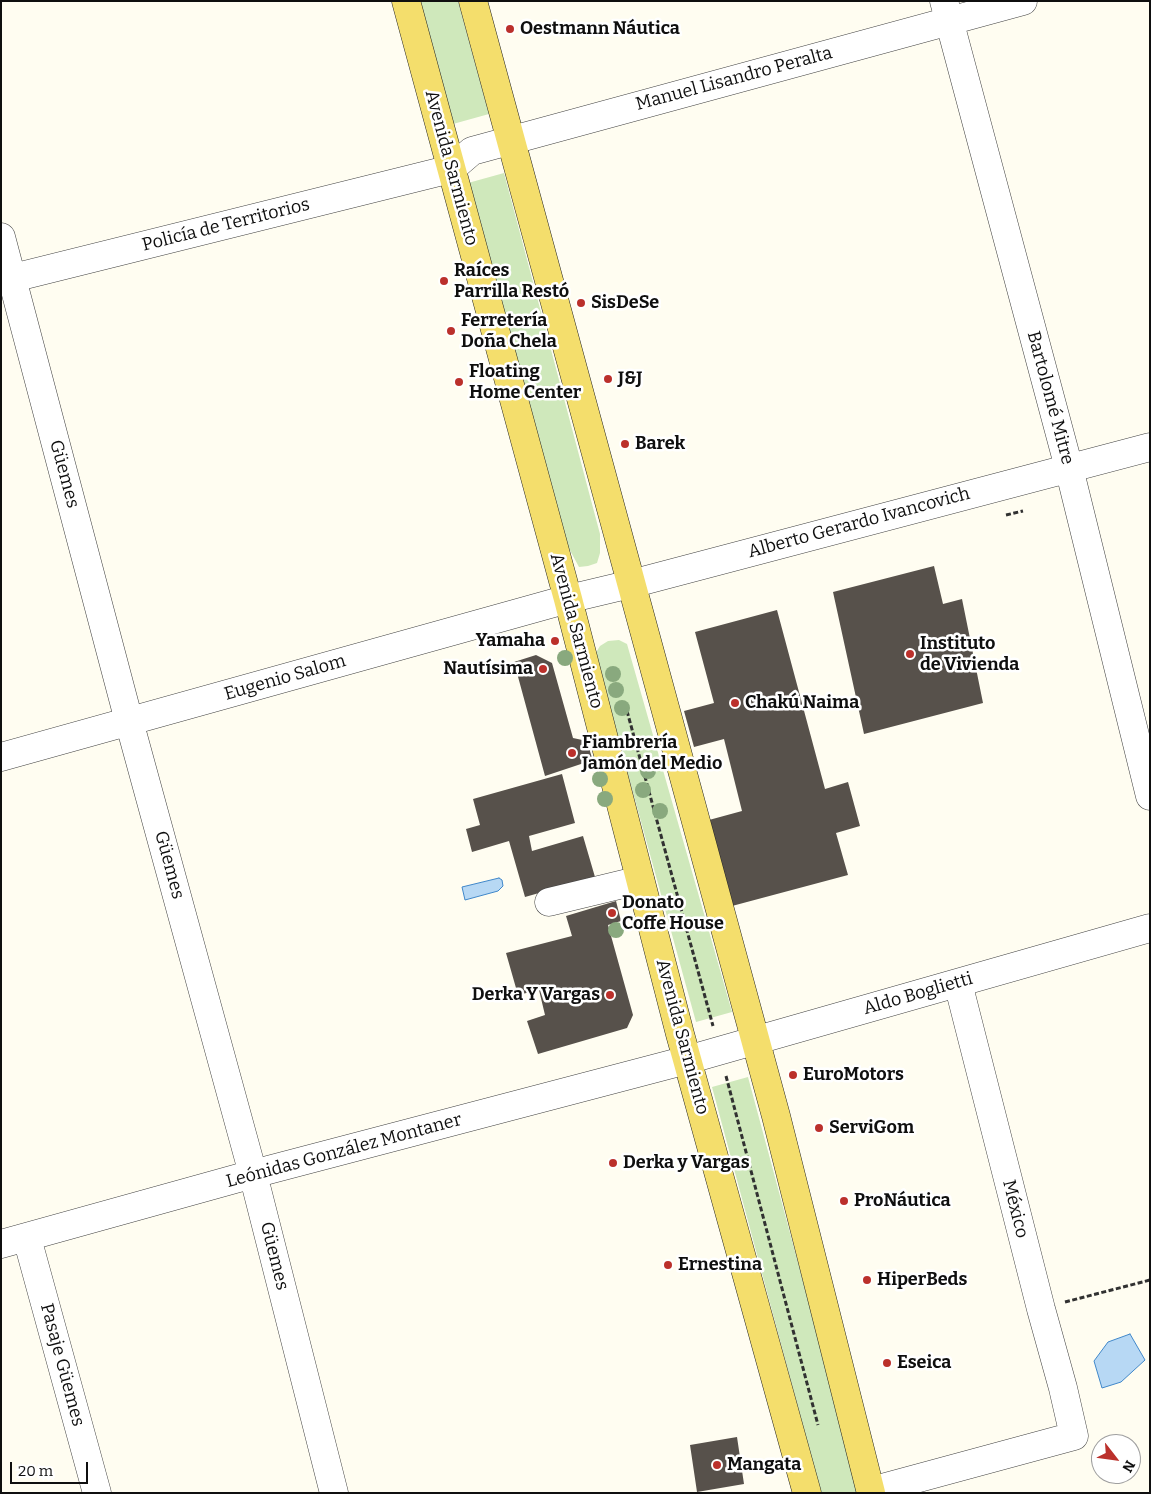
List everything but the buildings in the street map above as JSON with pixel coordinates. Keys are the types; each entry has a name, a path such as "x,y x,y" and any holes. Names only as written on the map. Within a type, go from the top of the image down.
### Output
{"main road":[{"name":"Avenida Sarmiento","path":"406,1 568,599 687,1060 807,1493"},
{"path":"473,1 779,1126 871,1492"}],"street":[{"name":"Manuel Lisandro Peralta","path":"451,169 472,151 947,11 1024,1"},
{"name":"Bartolomé Mitre","path":"947,11 1068,468 1150,796"},
{"name":"Policía de Territorios","path":"7,279 451,169"},
{"name":"Güemes","path":"1,238 7,279 253,1174 334,1493"},
{"name":"Alberto Gerardo Ivancovich","path":"568,599 1150,447"},
{"name":"Eugenio Salom","path":"1,758 568,599"},
{"path":"549,902 640,880"},
{"name":"Aldo Boglietti","path":"687,1060 1150,928"},
{"name":"México","path":"871,1492 1074,1436 958,983"},
{"name":"Leónidas González Montaner","path":"14,1241 253,1174 687,1060"},
{"name":"Pasaje Güemes","path":"14,1241 97,1493"}],"path":[{"path":"1004,516 1023,511"},
{"path":"711,1018 819,1426"},
{"path":"1041,1309 1150,1280"}],"green space":[{"path":"419,1 458,1 489,114 453,124"},
{"path":"504,173 600,534 600,553 597,563 588,566 579,567 566,543 468,183"},
{"path":"619,640 627,644 732,1012 696,1022 595,654 600,646 608,641"},
{"path":"748,1077 860,1493 821,1493 712,1087"}],"water":[{"path":"499,878 502,880 503,886 498,891 465,900 462,887"},
{"path":"1130,1334 1145,1360 1121,1382 1102,1388 1094,1361 1108,1342"}],"place":[{"name":"Oestmann Náutica","path":"510,29"},
{"name":"Raíces Parrilla Restó","path":"444,281"},
{"name":"SisDeSe","path":"581,303"},
{"name":"Ferretería Doña Chela","path":"451,331"},
{"name":"J&J","path":"608,379"},
{"name":"Floating Home Center","path":"459,382"},
{"name":"Barek","path":"625,444"},
{"name":"Yamaha","path":"555,641"},
{"name":"Instituto de Vivienda","path":"910,654"},
{"name":"Nautísima","path":"543,669"},
{"name":"Chakú Naima","path":"735,703"},
{"name":"Fiambrería Jamón del Medio","path":"572,753"},
{"name":"Donato Coffe House","path":"612,913"},
{"name":"Derka Y Vargas","path":"610,995"},
{"name":"EuroMotors","path":"793,1075"},
{"name":"ServiGom","path":"819,1128"},
{"name":"Derka y Vargas","path":"613,1163"},
{"name":"ProNáutica","path":"844,1201"},
{"name":"Ernestina","path":"668,1265"},
{"name":"HiperBeds","path":"867,1280"},
{"name":"Eseica","path":"887,1363"},
{"name":"Mangata","path":"717,1465"}]}
